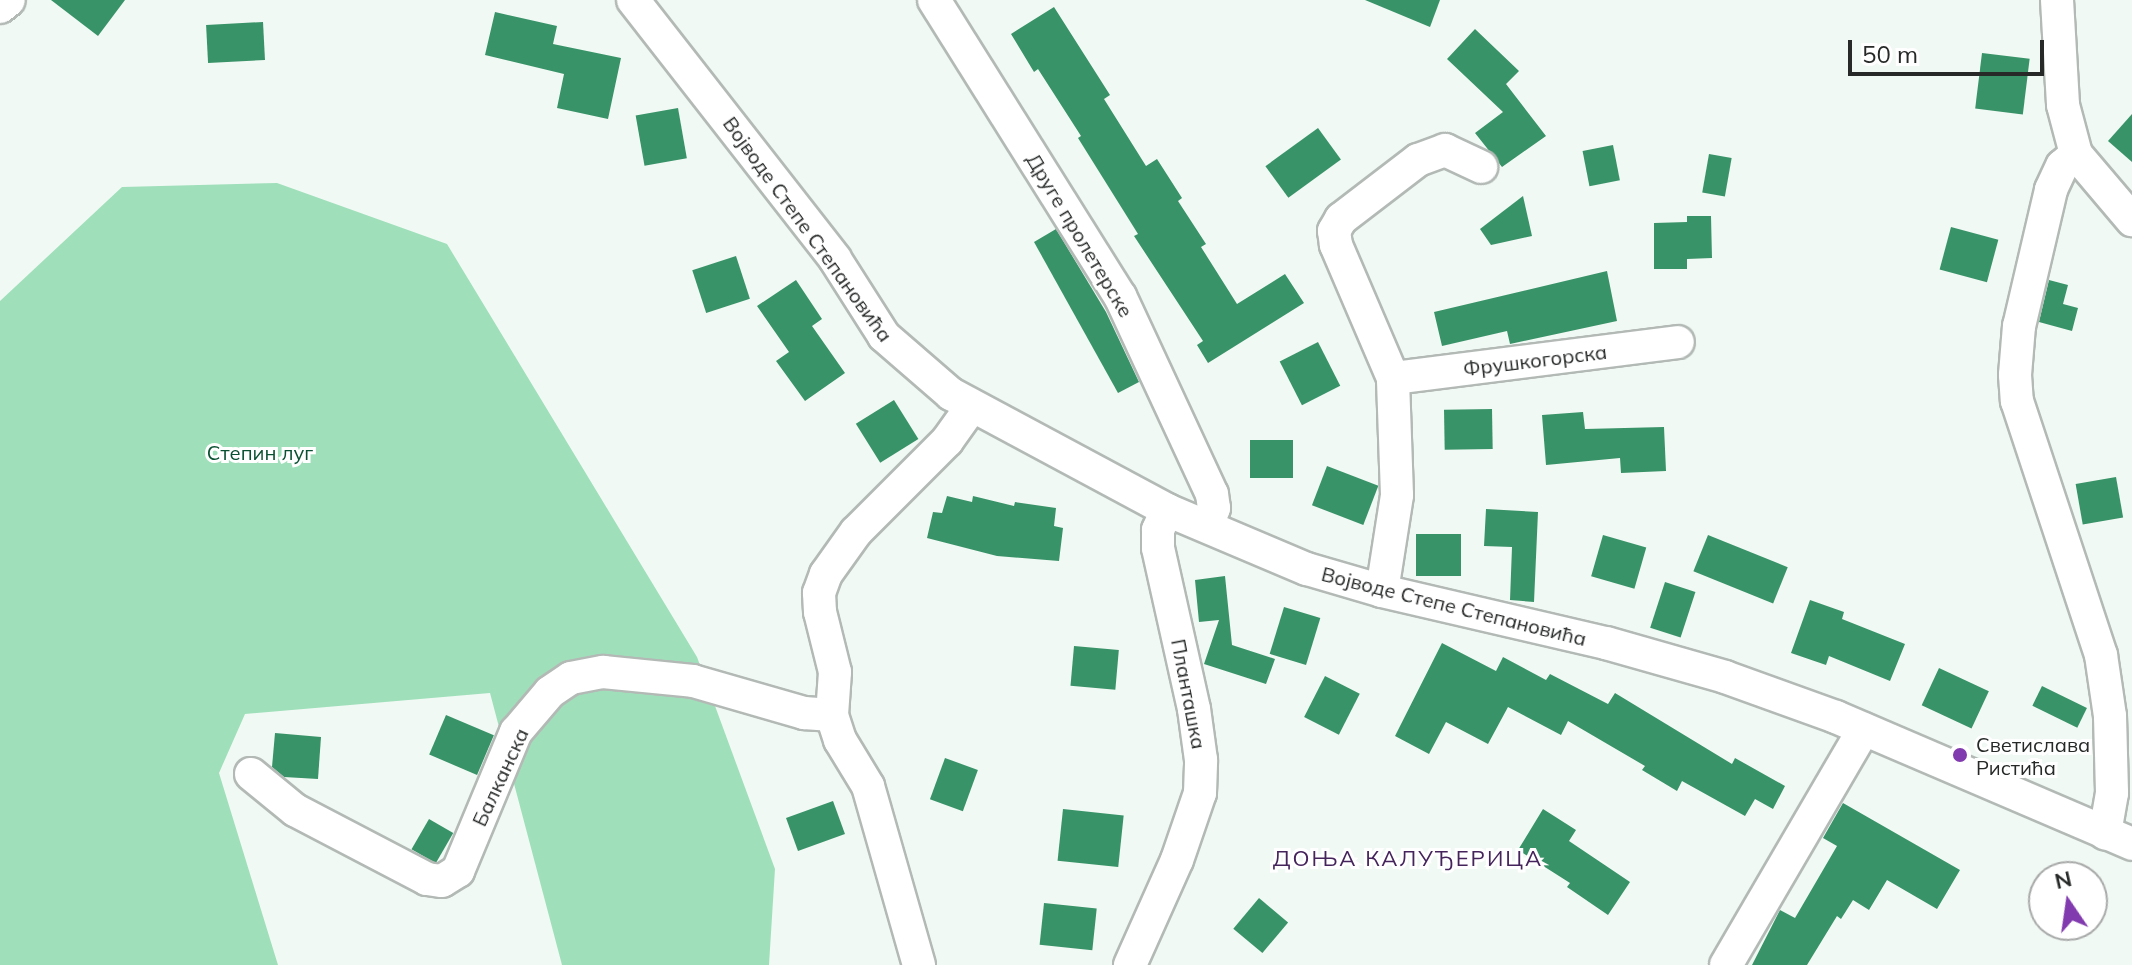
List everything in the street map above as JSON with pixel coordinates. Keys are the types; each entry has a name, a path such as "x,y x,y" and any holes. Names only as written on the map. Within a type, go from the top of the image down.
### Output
{"street":[{"path":"0,7 9,0"},
{"name":"Војводе Степе Степановића","path":"633,0 835,259 884,336 923,374 972,406 1167,510 1307,569 1382,591 1621,647 1725,677 1864,729 2118,839"},
{"name":"Друге пролетерске","path":"934,0 1120,296 1212,494 1214,508 1207,526"},
{"path":"2057,0 2063,105 2076,154 2132,220"},
{"path":"1382,591 1397,495 1393,378 1336,245 1334,231 1341,219 1418,160 1445,150 1481,167"},
{"path":"2076,154 2057,176 2044,216 2019,326 2015,375 2017,401 2101,655 2110,716 2112,793 2118,839"},
{"name":"Фрушкогорска","path":"1393,378 1678,342"},
{"path":"919,965 868,786 840,740 832,715 835,672 820,612 819,593 826,574 856,532 937,451 972,406"},
{"name":"Планташка","path":"1130,965 1177,860 1200,793 1201,760 1194,709 1158,548 1158,530 1167,510"},
{"name":"Балканска","path":"251,774 295,810 427,879 442,881 458,871 516,732 550,692 571,678 603,672 693,681 804,713 832,715"},
{"path":"1726,965 1864,729"}],"green space":[{"name":"Степин луг","path":"277,183 447,244 697,657 775,869 769,965 562,965 490,693 245,714 219,773 278,965 0,965 0,301 122,187"}],"building":[{"path":"51,0 125,0 98,36"},
{"path":"1365,0 1440,0 1430,27"},
{"path":"1054,7 1110,95 1104,99 1146,166 1157,159 1182,198 1178,201 1206,244 1201,247 1237,304 1285,274 1304,303 1208,363 1197,345 1203,341 1134,236 1138,234 1078,138 1081,136 1038,69 1034,72 1011,34"},
{"path":"495,12 557,26 553,44 621,58 608,119 557,108 564,74 485,55"},
{"path":"263,22 265,60 208,63 206,25"},
{"path":"1475,29 1519,71 1506,84 1546,136 1502,167 1475,133 1503,112 1447,59"},
{"path":"1982,53 2030,59 2023,114 1975,109"},
{"path":"678,108 687,158 645,166 636,115"},
{"path":"2132,114 2132,162 2108,141"},
{"path":"1318,128 1341,160 1288,198 1265,166"},
{"path":"1613,145 1620,180 1589,186 1583,151"},
{"path":"1709,154 1732,158 1725,196 1702,192"},
{"path":"1523,196 1532,236 1491,245 1480,229"},
{"path":"1687,216 1711,216 1712,258 1687,259 1687,269 1654,269 1654,223 1687,222"},
{"path":"1951,227 1998,240 1987,282 1940,270"},
{"path":"1056,229 1106,312 1139,382 1118,393 1034,242"},
{"path":"736,256 750,299 706,313 692,270"},
{"path":"1607,271 1617,321 1510,344 1507,331 1442,346 1434,312"},
{"path":"796,280 822,319 812,326 845,373 805,401 776,361 789,352 757,306"},
{"path":"2049,280 2068,285 2063,304 2078,308 2072,331 2039,322"},
{"path":"1318,342 1340,386 1302,405 1280,362"},
{"path":"894,400 918,439 880,463 856,424"},
{"path":"1492,409 1493,449 1445,450 1444,410"},
{"path":"1583,412 1585,429 1664,427 1666,471 1621,473 1620,458 1546,465 1542,415"},
{"path":"1250,440 1293,440 1293,478 1250,478"},
{"path":"1327,466 1378,486 1363,525 1312,505"},
{"path":"2116,477 2123,517 2083,524 2076,484"},
{"path":"947,496 972,502 973,496 1014,506 1015,502 1056,508 1054,526 1063,528 1059,561 997,556 927,538 933,512 942,513"},
{"path":"1486,509 1538,512 1534,602 1510,600 1512,547 1484,546"},
{"path":"1416,534 1461,534 1461,576 1416,576"},
{"path":"1603,535 1646,547 1634,589 1591,576"},
{"path":"1708,535 1788,567 1773,603 1693,571"},
{"path":"1225,576 1232,645 1275,659 1266,684 1204,664 1219,620 1199,622 1195,580"},
{"path":"1665,582 1695,592 1681,638 1650,628"},
{"path":"1810,600 1844,612 1842,619 1905,644 1890,681 1829,656 1826,665 1791,653"},
{"path":"1284,607 1320,618 1306,665 1270,654"},
{"path":"1442,643 1496,671 1503,657 1546,680 1550,674 1608,704 1615,693 1732,764 1735,758 1785,786 1773,809 1755,799 1745,816 1682,781 1677,791 1642,770 1645,766 1568,721 1561,735 1508,707 1488,744 1446,722 1429,754 1395,736"},
{"path":"1074,646 1119,650 1115,690 1071,686"},
{"path":"1939,668 1989,691 1972,728 1922,705"},
{"path":"1325,676 1360,694 1339,735 1304,717"},
{"path":"2042,686 2087,708 2077,728 2032,706"},
{"path":"446,715 494,735 477,775 429,755"},
{"path":"275,733 321,737 318,779 284,777 272,767"},
{"path":"945,758 978,770 963,811 930,799"},
{"path":"833,801 845,834 798,851 786,818"},
{"path":"1843,803 1960,870 1937,909 1887,880 1869,910 1853,900 1841,919 1837,916 1807,965 1752,965 1780,910 1795,918 1837,846 1823,838"},
{"path":"1063,809 1124,815 1118,867 1058,861"},
{"path":"1543,809 1576,830 1569,841 1630,882 1608,915 1567,887 1570,883 1518,850"},
{"path":"429,819 453,833 436,863 412,849"},
{"path":"1259,898 1288,922 1262,953 1233,929"},
{"path":"1044,903 1097,909 1092,950 1040,945"}],"place":[{"name":"Светислава Ристића","path":"1960,755"}],"district":[{"name":"ДОЊА КАЛУЂЕРИЦА","path":"1408,859"}]}
